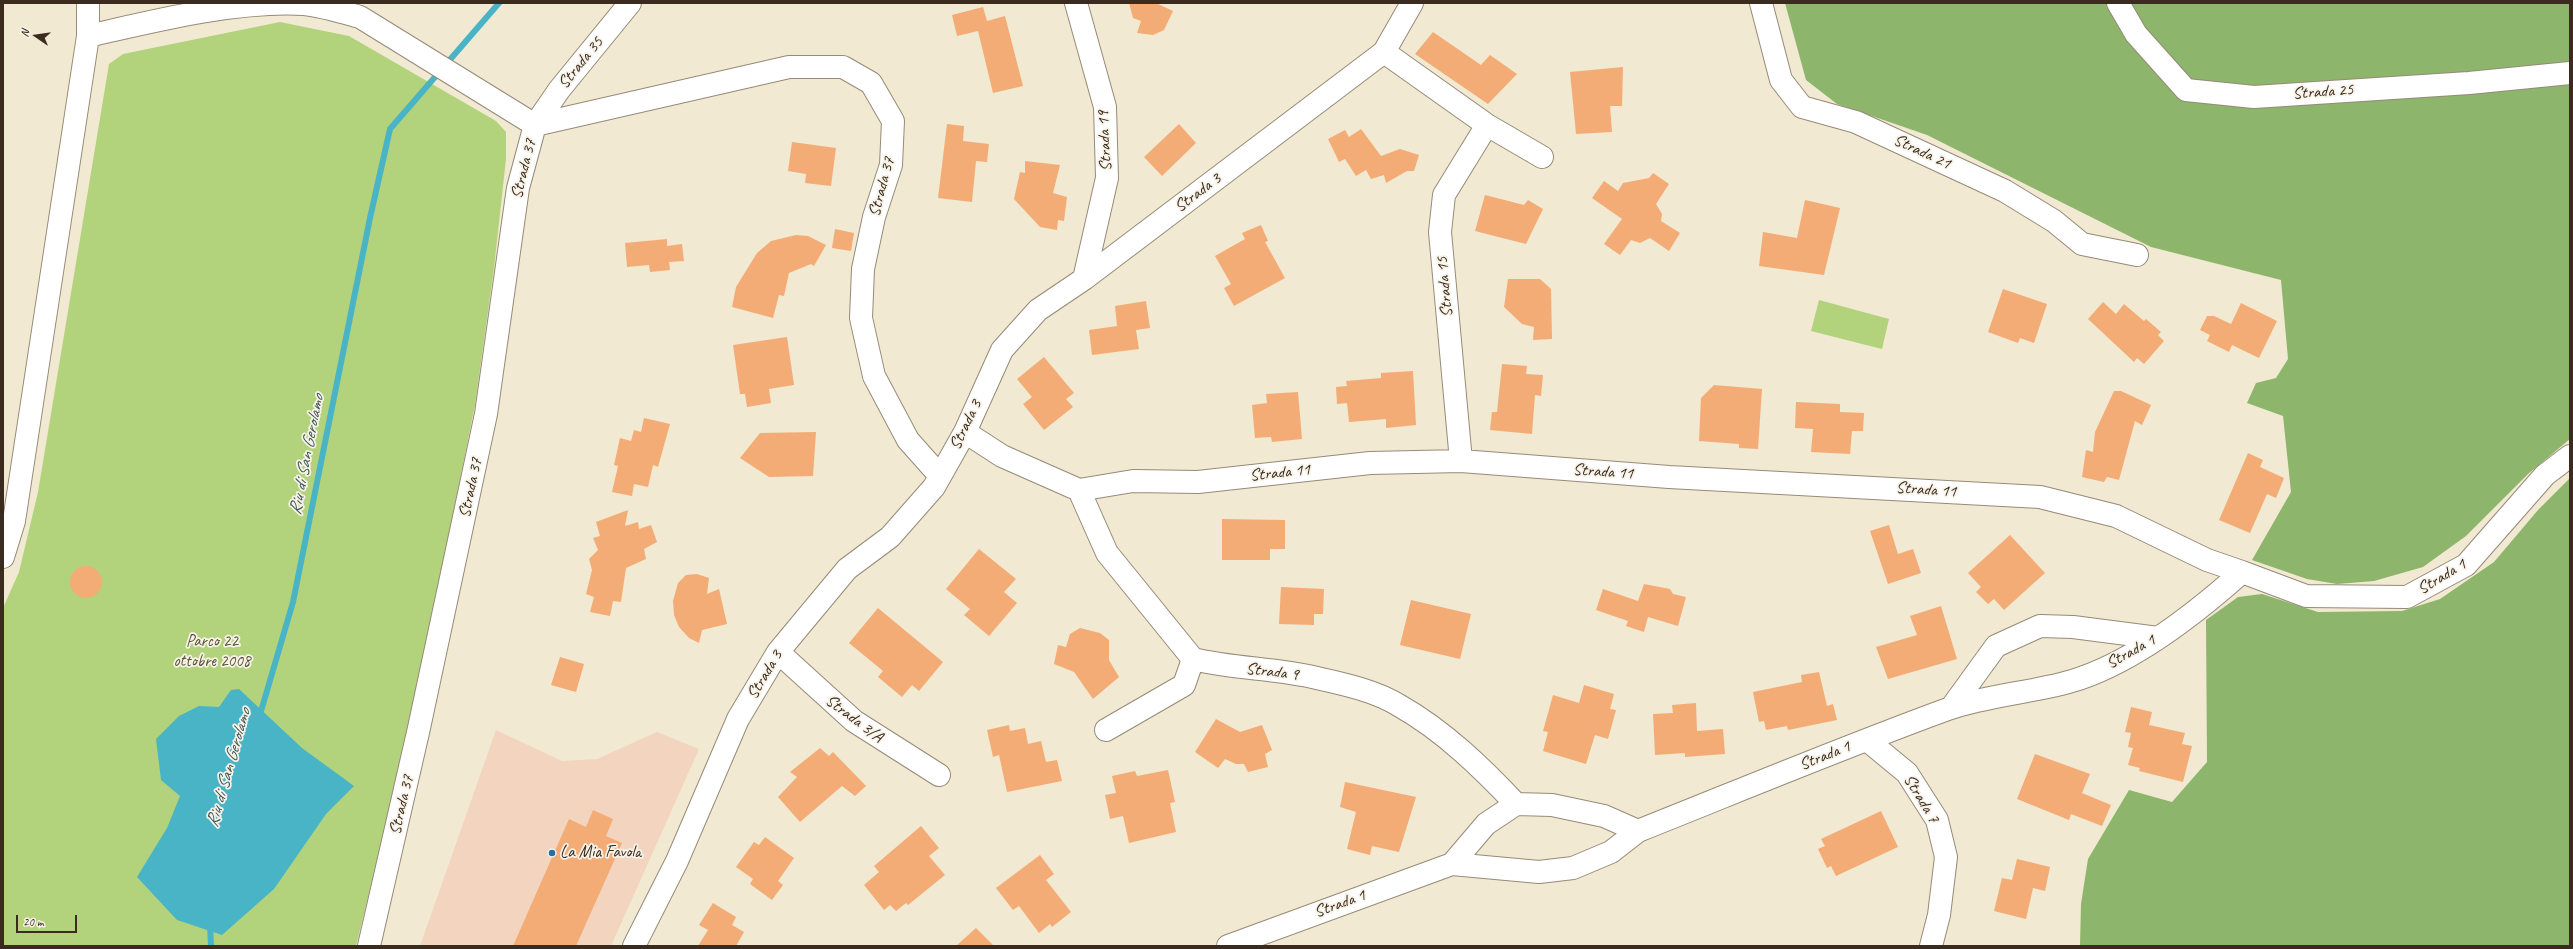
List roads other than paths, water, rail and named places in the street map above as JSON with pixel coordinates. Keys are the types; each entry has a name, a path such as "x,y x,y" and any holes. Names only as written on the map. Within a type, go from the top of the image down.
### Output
{"street":[{"path":"3,557 14,521 88,36 88,3"},
{"name":"Strada 35","path":"535,125 559,90 630,3"},
{"name":"Strada 19","path":"1076,3 1104,108 1107,178 1084,279"},
{"name":"Strada 3","path":"634,946 677,861 738,719 778,652 848,569 890,537 940,476 965,432 1002,350 1038,310 1084,279 1384,52 1412,3"},
{"name":"Strada 21","path":"1761,3 1782,80 1802,106 1856,122 2005,190 2054,221 2082,244 2137,255"},
{"name":"Strada 25","path":"2118,3 2136,34 2186,90 2254,97 2469,83 2570,74"},
{"path":"88,36 221,10 275,4 305,4 330,8 360,17 535,125"},
{"path":"1384,52 1487,125 1542,157"},
{"name":"Strada 37","path":"369,946 420,728 486,414 518,188 535,125 789,67 843,67 871,83 893,121 891,165 874,216 863,269 862,318 874,376 908,440 940,476"},
{"name":"Strada 15","path":"1461,461 1440,232 1444,195 1487,125"},
{"path":"965,432 1002,456 1079,490 1107,553 1193,659 1184,685 1106,730"},
{"name":"Strada 1","path":"1228,946 1259,941 1452,864 1539,872 1573,868 1611,852 1638,831 1951,708 2072,681 2111,665 2158,638 2220,592 2242,572 2306,596 2407,597 2466,565 2545,475 2570,456"},
{"name":"Strada 11","path":"1079,490 1134,481 1198,482 1370,463 1461,461 1669,477 2040,497 2116,516 2207,560 2242,572"},
{"path":"1951,708 1996,646 2040,626 2073,627 2158,638"},
{"name":"Strada 3/A","path":"778,652 854,721 939,775"},
{"name":"Strada 9","path":"1193,659 1212,664 1316,677 1364,691 1399,705 1439,732 1492,779 1516,804"},
{"name":"Strada 7","path":"1867,740 1907,773 1937,820 1946,857 1939,915 1931,946"},
{"path":"1516,804 1552,805 1604,816 1638,831"},
{"name":"Strada 1","path":"1452,864 1486,824 1516,804"}],"water":[{"path":"239,689 302,748 354,786 326,814 274,889 222,935 177,920 137,877 167,828 180,796 161,780 156,739 179,716 199,706 219,707 231,690"}],"waterway":[{"name":"Riu di San Gerolamo","path":"259,718 293,602 370,218 390,129 499,3"},
{"name":"Riu di San Gerolamo","path":"210,924 211,946"}],"place":[{"name":"La Mia Favola","path":"552,853"}],"park label":[{"name":"Parco 22 ottobre 2008","path":"212,652"}]}
